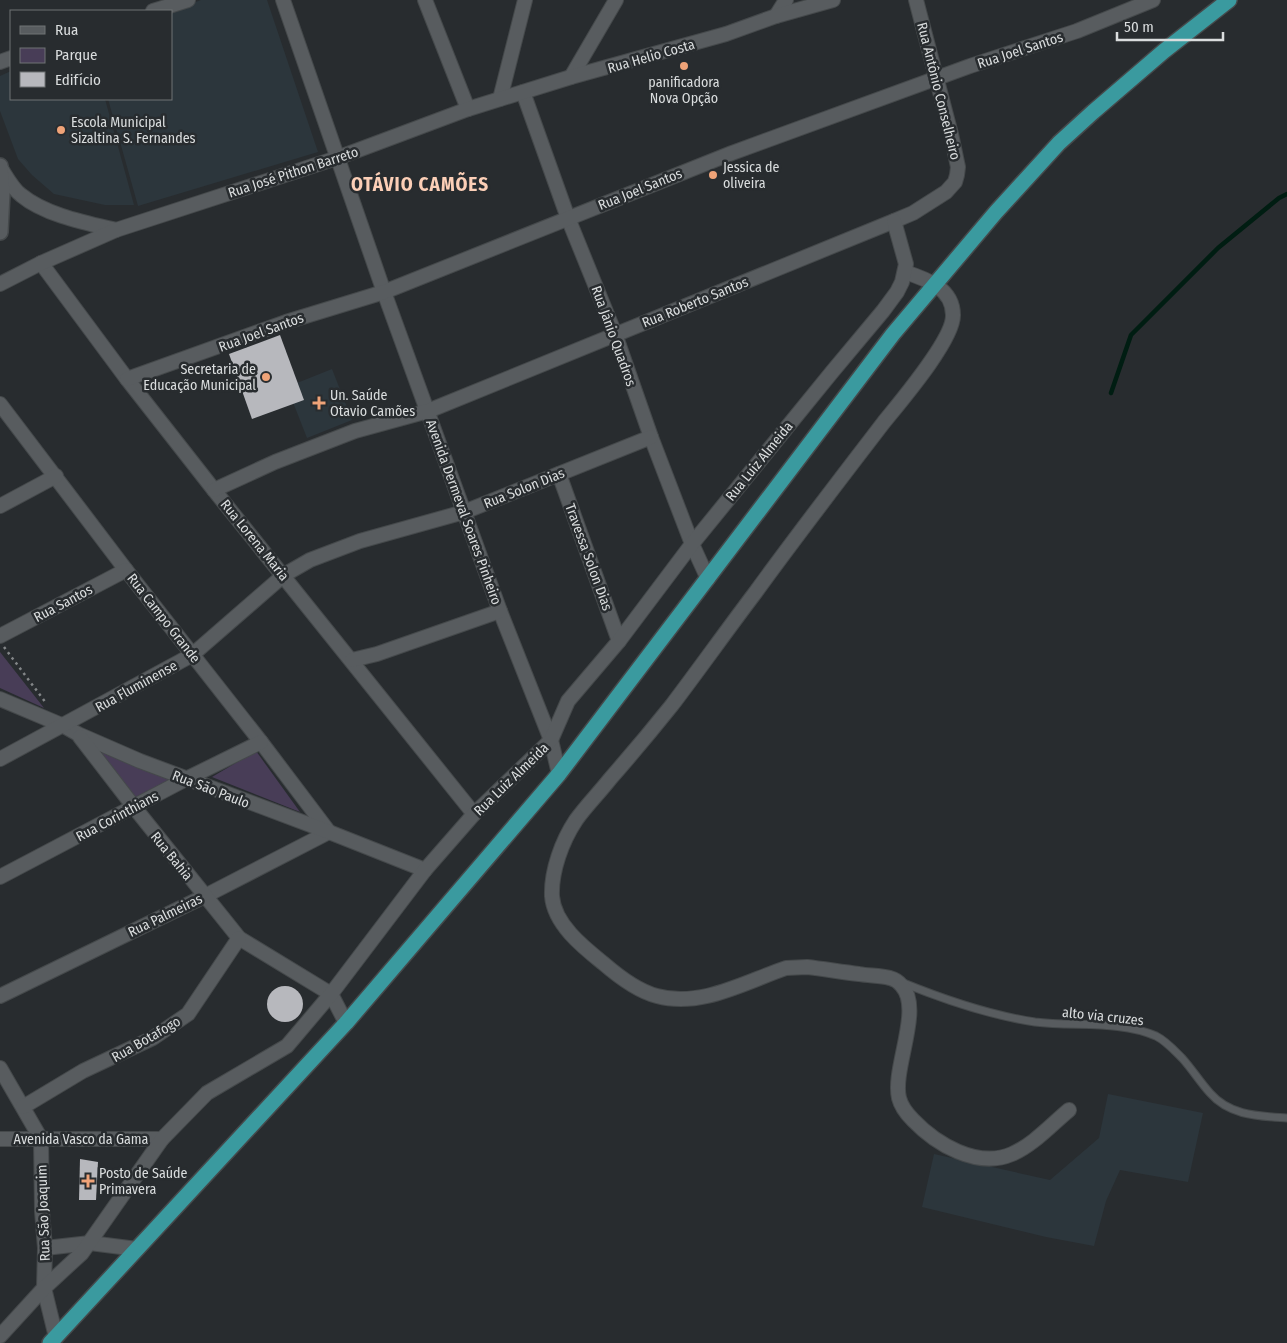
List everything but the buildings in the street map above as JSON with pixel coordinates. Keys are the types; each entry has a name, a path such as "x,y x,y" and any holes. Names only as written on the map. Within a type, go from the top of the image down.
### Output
{"highway":[{"path":"53,1340 346,1023 559,774 893,334 1028,176 1059,143 1164,51 1229,0"}],"street":[{"path":"157,10 188,0"},
{"name":"Avenida Dermeval Soares Pinheiro","path":"283,0 384,292 500,611 551,740 559,774"},
{"path":"425,0 468,109"},
{"path":"500,99 525,0"},
{"path":"571,78 616,0"},
{"path":"776,16 786,0"},
{"name":"Rua Helio Costa","path":"468,109 726,34 776,16 833,0"},
{"name":"Rua Antônio Conselheiro","path":"916,0 958,167 955,182"},
{"name":"Rua Joel Santos","path":"127,379 286,322 384,292 732,154 937,78 1076,31 1153,0"},
{"name":"Rua Jânio Quadros","path":"523,92 568,218 615,334 651,437 692,544 708,579"},
{"name":"Rua José Pithon Barreto","path":"0,284 41,263 116,230 337,158 468,109"},
{"path":"1,168 20,195 38,205 76,220 116,230"},
{"path":"0,232 2,207 1,168"},
{"name":"Rua Roberto Santos","path":"214,490 275,462 355,431 428,411 894,222 938,198 955,182"},
{"path":"894,222 904,256 905,272 935,283 943,291 950,303 954,316 949,333 908,393 775,565 673,704 576,820 560,853 552,887 552,898 560,919 584,947 628,983 657,996 682,999 710,995 793,967 807,967 892,978 903,987 908,998 908,1025 898,1080 898,1097 908,1115 929,1134 950,1149 982,1157 1011,1155 1026,1146 1069,1110"},
{"name":"Rua Lorena Maria","path":"41,263 127,379 214,490 474,814"},
{"name":"Rua Luiz Almeida","path":"0,1336 44,1288 82,1254 162,1139 207,1093 287,1046 331,994 425,870 474,814 551,740 568,701 619,641 692,544 883,311 897,292 905,272"},
{"name":"Rua Campo Grande","path":"0,404 329,832"},
{"name":"Rua Solon Dias","path":"284,575 310,560 342,547 464,512 651,437"},
{"name":"Travessa Solon Dias","path":"559,474 619,641"},
{"path":"0,506 56,476"},
{"name":"Rua Santos","path":"0,636 126,570"},
{"name":"Rua Fluminense","path":"0,760 192,655 284,575"},
{"path":"352,660 376,654 500,611"},
{"name":"Rua São Paulo","path":"0,699 64,726 126,756 425,870"},
{"name":"Rua Bahia","path":"78,734 134,808 239,938 331,994"},
{"name":"Rua Corinthians","path":"0,877 186,779 261,742"},
{"name":"Rua Palmeiras","path":"0,996 205,896 329,832"},
{"name":"Rua Botafogo","path":"23,1106 84,1071 153,1038 188,1014 239,938"},
{"path":"331,994 346,1023"},
{"path":"0,1068 41,1139"},
{"name":"Avenida Vasco da Gama","path":"0,1139 162,1139"},
{"name":"Rua São Joaquim","path":"41,1139 42,1211 45,1248 44,1288 53,1340"},
{"path":"45,1248 90,1243 137,1249"}],"lane":[{"name":"alto via cruzes","path":"892,978 949,1001 1005,1017 1037,1022 1119,1028 1151,1035 1162,1039 1170,1046 1196,1072 1210,1094 1237,1113 1287,1118"}],"path":[{"path":"0,642 47,703"}],"shaded area":[{"path":"201,0 267,0 318,152 138,206 108,100 172,100 172,11"},
{"name":"Escola Municipal Sizaltina S. Fernandes","path":"10,71 10,100 105,100 134,205 105,205 54,194 32,175 18,159 0,111 0,76"},
{"name":"Un. Saúde Otavio Camões","path":"332,369 352,420 307,438 287,387"},
{"path":"1108,1094 1203,1113 1188,1182 1120,1170 1106,1201 1094,1246 1046,1237 922,1207 934,1154 1050,1180 1099,1138"}],"green space":[{"path":"0,652 44,708 0,688"},
{"path":"94,747 170,780 134,802"},
{"path":"256,751 300,812 212,777"}],"waterway":[{"path":"1111,393 1131,335 1218,248 1279,198 1287,194"}],"place":[{"name":"panificadora Nova Opção","path":"684,66"},
{"name":"Escola Municipal Sizaltina S. Fernandes","path":"61,130"},
{"name":"Jessica de oliveira","path":"713,175"},
{"name":"Secretaria de Educação Municipal","path":"266,377"},
{"name":"Un. Saúde Otavio Camões","path":"319,403"},
{"name":"Posto de Saúde Primavera","path":"88,1181"}],"district":[{"name":"OTÁVIO CAMÕES","path":"420,184"}]}
